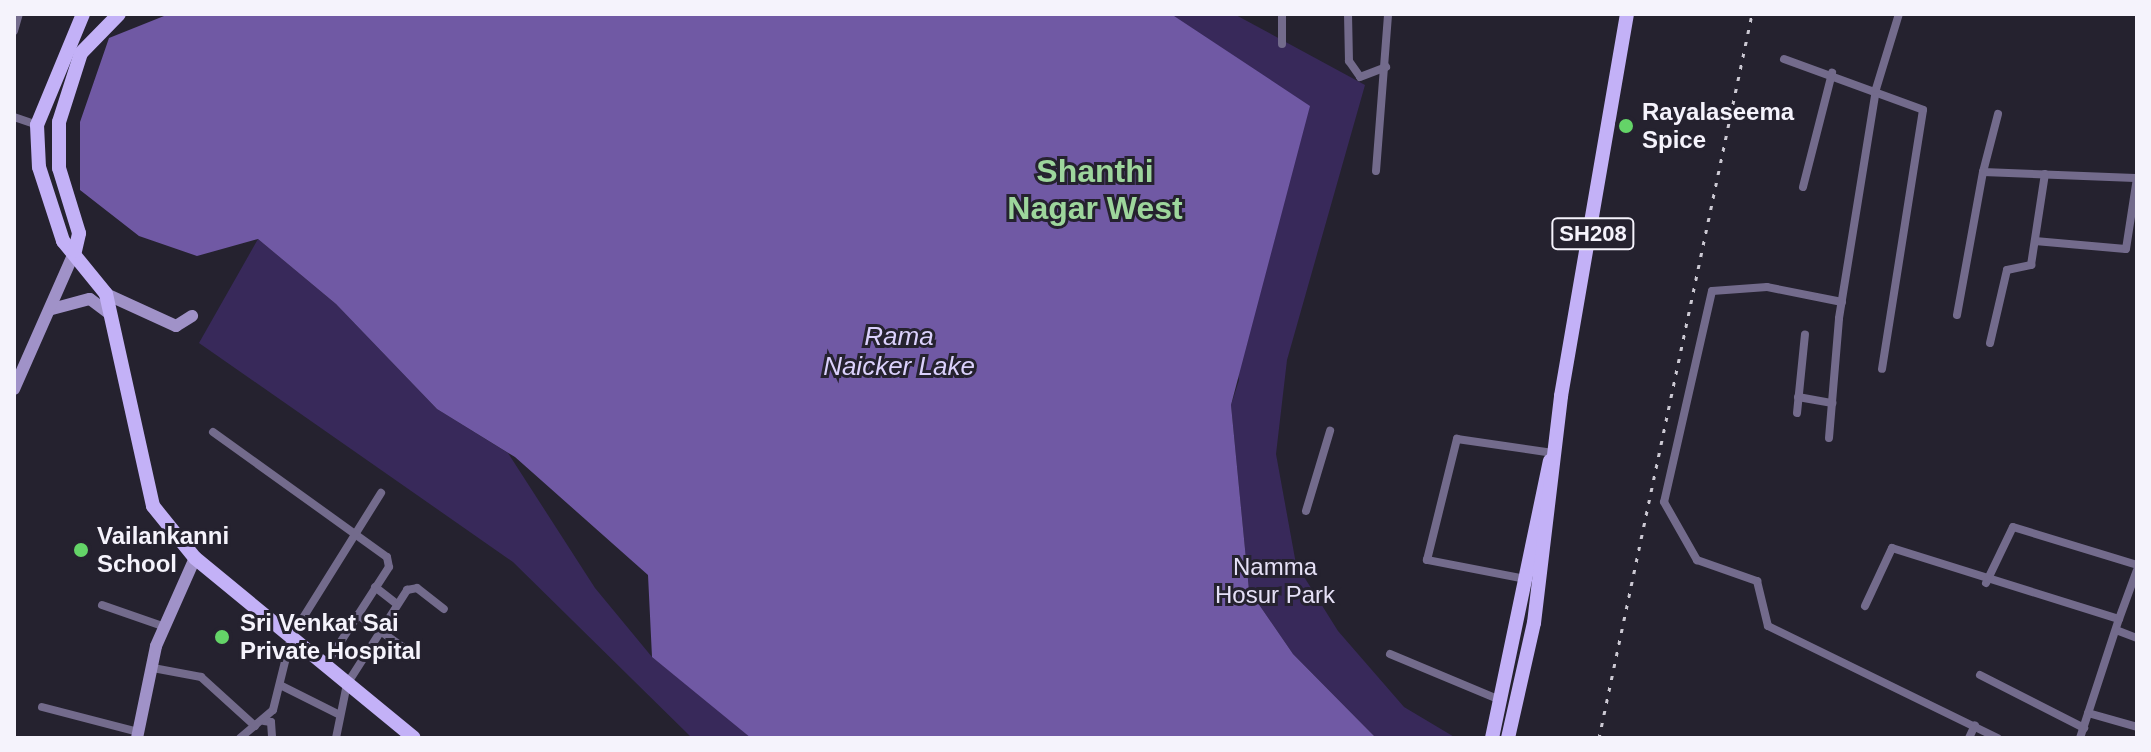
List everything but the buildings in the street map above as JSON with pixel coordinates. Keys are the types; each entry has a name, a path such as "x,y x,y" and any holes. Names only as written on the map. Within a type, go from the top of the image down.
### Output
{"main road":[{"path":"83,14 37,125 48,202 63,241 75,251 106,294 153,506 195,558 414,738"},
{"path":"75,251 79,233 59,168 59,122 81,53 119,14"},
{"name":"SH208","path":"1492,738 1553,453 1627,14"},
{"name":"SH208","path":"1508,738 1554,496 1553,453"}],"street":[{"path":"14,31 19,14"},
{"path":"1282,14 1282,44"},
{"path":"1348,14 1349,61 1360,77 1386,67"},
{"path":"1376,171 1388,14"},
{"path":"1829,438 1842,302 1876,89 1899,14"},
{"path":"1784,59 1876,89 1923,110 1882,369"},
{"path":"1803,187 1832,73"},
{"path":"1957,315 1983,172 1998,114"},
{"path":"14,117 37,125"},
{"path":"1983,172 2136,178 2126,249 2035,241"},
{"path":"1990,343 2007,270 2030,268 2045,174"},
{"path":"14,389 52,309 75,251"},
{"path":"1842,302 1767,287 1712,291 1664,502 1697,560 1757,581 1768,626 1998,738"},
{"path":"106,294 176,326 192,316"},
{"path":"52,309 90,299 110,314"},
{"path":"1797,413 1805,334"},
{"path":"1798,397 1832,403"},
{"path":"1306,511 1330,431"},
{"path":"213,432 356,533 389,562 325,666"},
{"path":"1527,580 1427,560 1457,439 1553,453"},
{"path":"260,724 280,685 291,637 381,493"},
{"path":"1986,583 2013,527 2137,568 2080,738"},
{"path":"1865,606 1892,548 1986,583 2119,619"},
{"path":"42,707 138,735 165,627 195,558"},
{"path":"375,587 397,604"},
{"path":"336,738 347,684 397,604 413,587 444,609"},
{"path":"102,605 165,627"},
{"path":"358,615 415,656"},
{"path":"2116,630 2137,638"},
{"path":"1390,654 1500,700"},
{"path":"153,668 201,677 260,724"},
{"path":"1980,675 2084,728"},
{"path":"280,685 340,715"},
{"path":"2088,713 2136,727 2133,738"},
{"path":"240,738 260,724 271,722 272,738"},
{"path":"1969,738 1975,725"}],"green space":[{"name":"Namma Hosur Park","path":"1171,14 1234,14 1365,85 1287,360 1276,454 1296,564 1338,631 1404,707 1456,738 1376,738 1293,654 1249,590 1231,405 1239,380"},
{"path":"258,239 336,304 437,409 508,453 595,588 652,657 754,738 692,738 513,562 199,343"}],"water":[{"name":"Rama Naicker Lake","path":"169,14 1171,14 1310,106 1231,405 1249,590 1293,654 1376,738 751,738 652,657 648,575 515,457 437,409 336,304 258,239 197,256 139,236 80,190 80,122 109,38"}],"railway":[{"path":"1599,738 1752,14"}],"place":[{"name":"Rayalaseema Spice","path":"1626,126"},
{"name":"Vailankanni School","path":"81,550"},
{"name":"Sri Venkat Sai Private Hospital","path":"222,637"}],"district":[{"name":"Shanthi Nagar West","path":"1095,190"}]}
